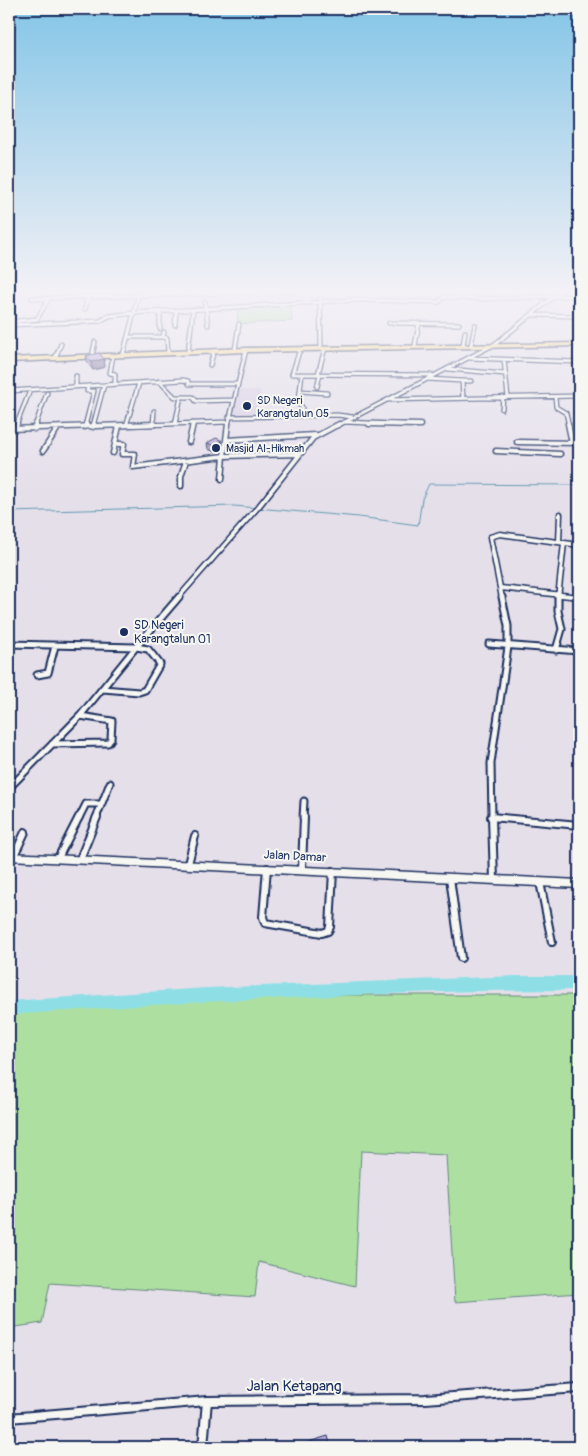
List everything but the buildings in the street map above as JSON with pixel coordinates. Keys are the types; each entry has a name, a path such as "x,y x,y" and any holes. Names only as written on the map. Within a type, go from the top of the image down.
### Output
{"highway":[{"path":"9,361 55,358"}],"street":[{"path":"112,358 110,373 115,374 115,384"},
{"path":"210,365 212,358"},
{"path":"222,479 228,422 244,358"},
{"path":"297,358 291,373 434,375"},
{"path":"317,388 321,358"},
{"path":"9,788 80,716 234,532 258,508 299,454 317,435 468,358 579,362"},
{"path":"504,360 508,397"},
{"path":"448,369 505,374"},
{"path":"301,415 302,407 298,404 302,374"},
{"path":"352,382 354,374"},
{"path":"76,376 76,386"},
{"path":"427,379 471,381"},
{"path":"9,391 186,380 189,384 238,384"},
{"path":"159,381 171,396 193,397 196,401 234,400"},
{"path":"462,381 463,398"},
{"path":"126,426 139,383"},
{"path":"94,427 104,385"},
{"path":"85,427 94,391 87,391 88,386"},
{"path":"300,391 327,393"},
{"path":"15,429 29,393"},
{"path":"34,428 46,393"},
{"path":"386,400 579,396"},
{"path":"175,424 181,397"},
{"path":"555,397 556,407 566,413 572,443"},
{"path":"502,409 503,398"},
{"path":"152,425 154,411"},
{"path":"229,417 301,415 353,417"},
{"path":"9,429 228,422"},
{"path":"343,422 376,425 420,425"},
{"path":"189,442 193,423"},
{"path":"113,453 119,426"},
{"path":"43,451 58,428"},
{"path":"226,440 317,435"},
{"path":"517,442 579,443"},
{"path":"549,442 552,454"},
{"path":"115,444 124,444 122,454 135,454 133,467 224,456 299,454"},
{"path":"496,451 560,454"},
{"path":"205,465 206,458"},
{"path":"181,486 181,476 186,461"},
{"path":"556,650 562,629 558,611 561,543 560,514"},
{"path":"494,880 491,818 492,755 508,647 508,626 490,537 493,535 579,545"},
{"path":"501,588 579,597"},
{"path":"9,644 136,647 148,649 160,664 145,690 138,692 103,689"},
{"path":"489,644 508,647 579,651"},
{"path":"37,675 48,673 55,646"},
{"path":"52,744 108,743 112,721 80,716"},
{"path":"80,859 110,782"},
{"path":"302,869 304,801"},
{"path":"58,858 86,804 101,804"},
{"path":"491,818 579,825"},
{"path":"12,856 25,832"},
{"path":"188,864 195,836"},
{"name":"Jalan Damar","path":"12,856 267,867 579,884"},
{"path":"267,867 265,923 322,933 328,931 330,927 333,871"},
{"path":"450,878 461,958"},
{"path":"540,882 552,942"},
{"name":"Jalan Ketapang","path":"9,1418 207,1400 425,1399 579,1388"},
{"path":"203,1447 207,1400"}],"shaded area":[{"path":"239,390 261,390 257,415 233,415"}],"green space":[{"path":"219,995 579,995 579,1293 455,1302 446,1155 361,1151 355,1286 259,1262 255,1297 50,1283 42,1323 9,1328 9,1014"}],"waterway":[{"path":"9,512 234,506 359,517 418,525 422,499 429,484 579,485"},
{"path":"9,1008 167,997 421,985 516,982 579,983"}],"place":[{"name":"SD Negeri Karangtalun 05","path":"247,406"},
{"name":"Masjid Al-Hikmah","path":"216,448"},
{"name":"SD Negeri Karangtalun 01","path":"124,632"}]}
